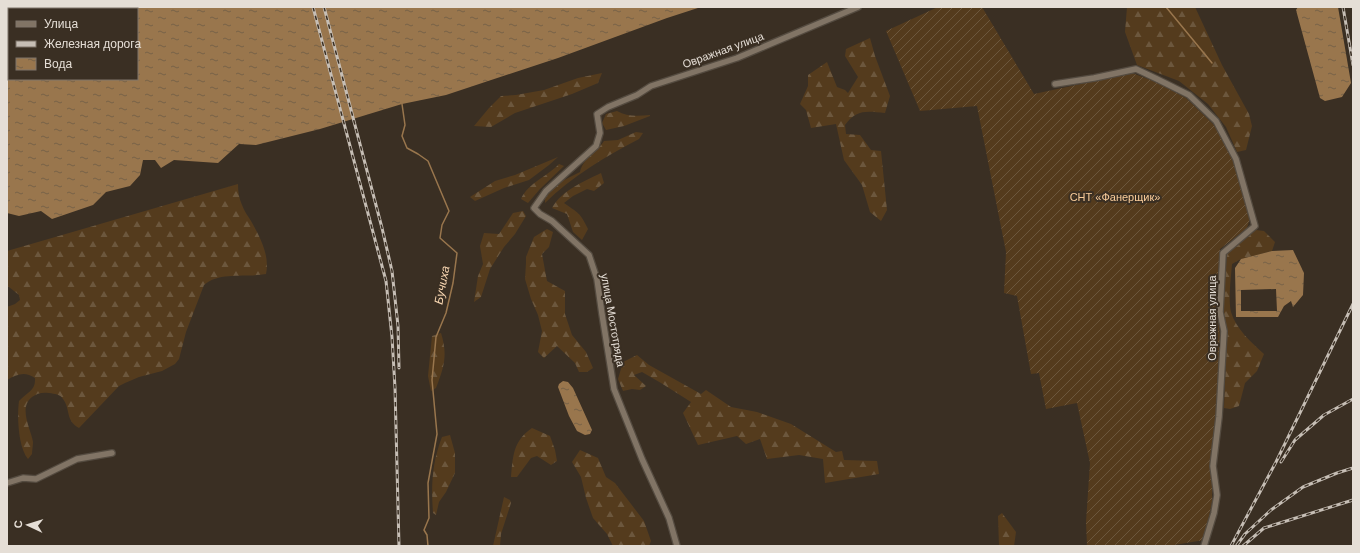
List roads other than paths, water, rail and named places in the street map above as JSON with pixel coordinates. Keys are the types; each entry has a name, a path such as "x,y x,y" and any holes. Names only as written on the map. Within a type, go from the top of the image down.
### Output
{"street":[{"name":"Овражная улица","path":"597,114 608,107 637,95 651,86 737,58 858,7"},
{"name":"Овражная улица","path":"1055,84 1136,70 1157,78 1189,96 1216,121 1236,159 1255,226 1223,253 1220,312 1224,331 1219,417 1214,466 1217,495 1214,513 1204,546"},
{"name":"улица Мостотряда","path":"597,114 600,133 596,146 546,191 534,208 540,214 552,221 589,255 597,279 614,389 642,459 669,518 677,546"},
{"path":"7,483 23,478 36,479 77,459 112,453"}],"water":[{"path":"7,7 701,7 558,58 446,95 402,104 320,129 256,145 239,144 218,163 174,160 161,168 155,160 143,160 140,175 130,186 106,192 93,205 52,219 41,211 19,216 7,213"},
{"path":"1298,7 1338,7 1351,83 1342,97 1325,101 1320,98 1296,10"},
{"path":"1293,250 1304,273 1303,295 1293,307 1291,301 1284,306 1278,317 1236,317 1235,268 1241,259 1272,251","holes":["1276,289 1277,311 1241,311 1241,290"]},
{"path":"563,381 568,382 573,388 592,430 590,434 585,435 577,431 569,416 558,387"}],"waterway":[{"path":"1166,7 1212,63"},
{"name":"Бучиха","path":"402,104 405,125 402,136 407,148 428,161 449,211 442,225 440,238 457,253 453,283 446,313 436,337 432,380 437,434 428,483 429,518 424,530 427,535 428,546"}],"railway":[{"path":"313,7 386,281 392,337 395,388 399,546"},
{"path":"324,7 392,271 398,326 399,368"},
{"path":"1343,7 1353,65"},
{"path":"1231,546 1276,462 1353,304"},
{"path":"1281,462 1295,440 1324,415 1353,399"},
{"path":"1237,545 1245,534 1271,510 1303,487 1353,468"},
{"path":"1243,546 1264,528 1353,500"}],"park label":[{"name":"СНТ «Фанерщик»","path":"1115,197"}]}
